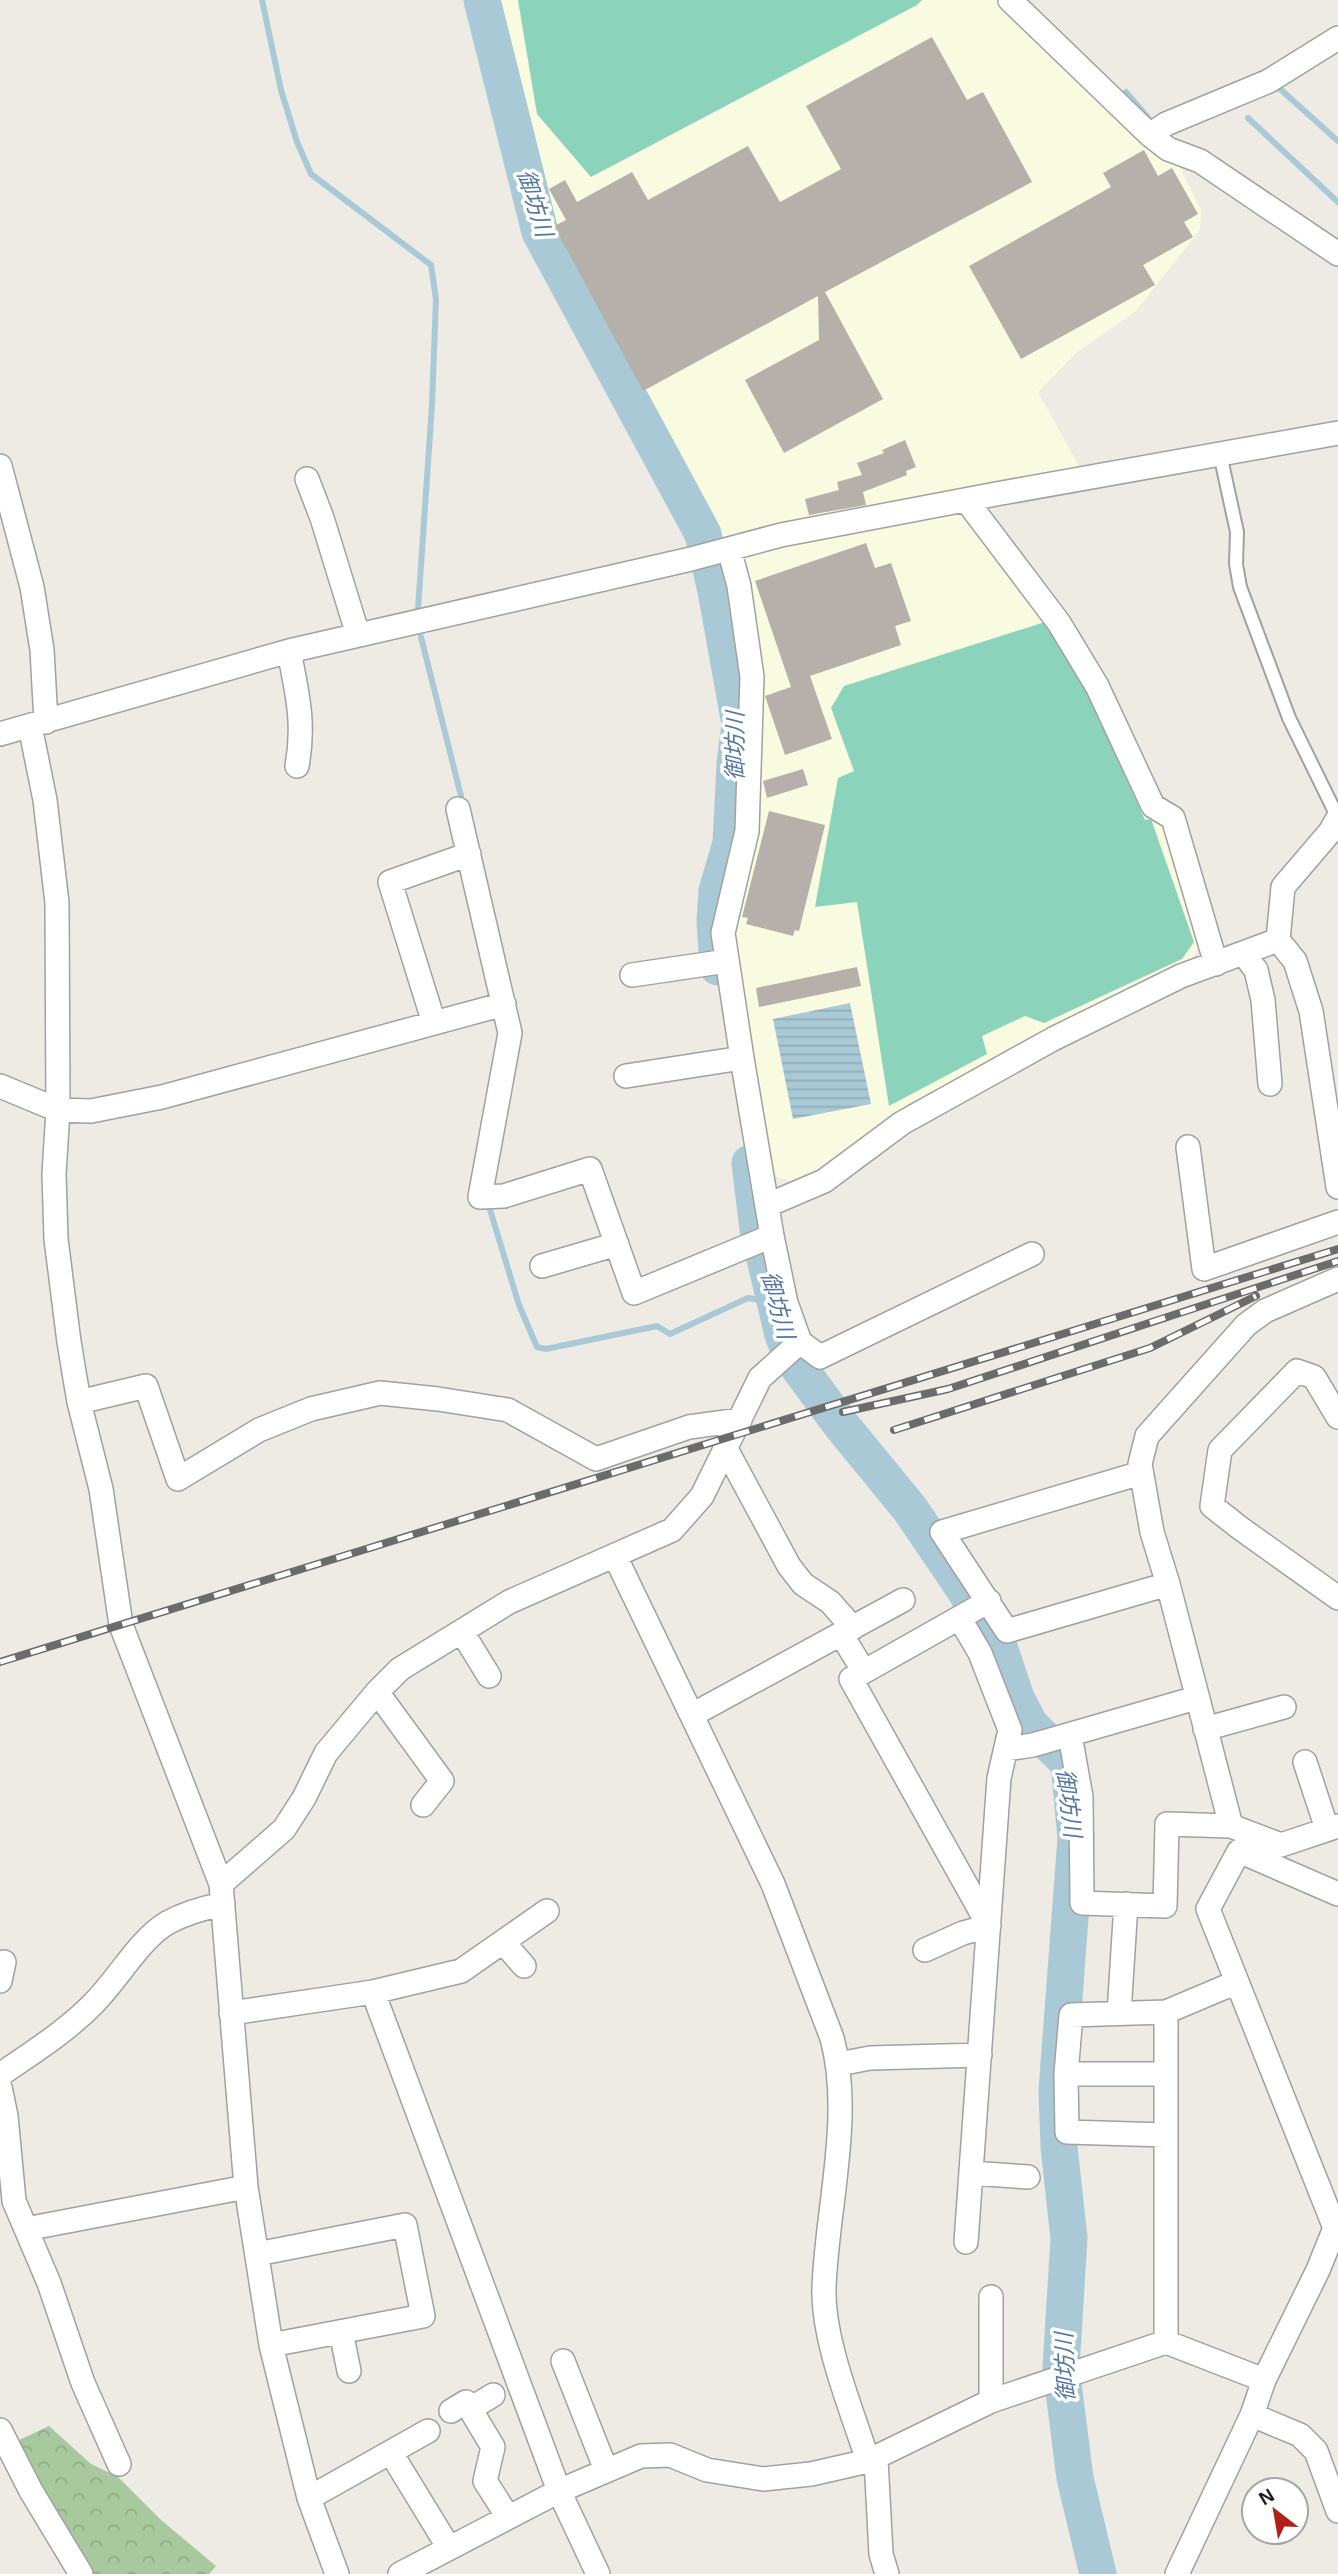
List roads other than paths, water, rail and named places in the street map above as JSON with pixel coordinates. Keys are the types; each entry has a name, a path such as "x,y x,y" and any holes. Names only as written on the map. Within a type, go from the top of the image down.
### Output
{"street":[{"path":"1010,0 1150,135 1168,149 1200,161 1338,254"},
{"path":"1150,135 1166,124 1269,82 1338,38"},
{"path":"0,734 289,651 691,559 781,535 1338,433"},
{"path":"0,466 9,535 32,587 39,631 38,724 57,903 58,1111 54,1174 56,1239 69,1342 79,1402 101,1489 121,1625 222,1894 246,2187 271,2345 309,2498 337,2574"},
{"path":"307,480 322,518 358,635"},
{"path":"966,500 1059,622 1097,686 1153,806 1173,818 1216,964"},
{"path":"727,549 738,586 752,677 747,831 718,962 735,1059 768,1205 763,1239 786,1303 795,1347"},
{"path":"289,651 300,706 302,740 297,766"},
{"path":"458,809 510,1033 480,1197 504,1196 590,1169 634,1293 763,1239"},
{"path":"1338,818 1330,832 1283,887 1278,940 1295,961 1311,1011 1338,1187"},
{"path":"434,1023 390,882 469,854"},
{"path":"768,1205 824,1181 902,1122 1053,1039 1181,976 1278,940"},
{"path":"1243,953 1256,970 1264,1000 1270,1084"},
{"path":"632,975 718,962"},
{"path":"0,1086 58,1111 91,1111 162,1097 504,1004"},
{"path":"626,1076 735,1059"},
{"path":"1188,1147 1204,1269 1338,1222"},
{"path":"542,1266 617,1244"},
{"path":"795,1347 820,1357 1032,1254"},
{"path":"1231,1826 1152,1532 1140,1464 1147,1436 1246,1325 1265,1311 1338,1279"},
{"path":"0,2075 61,2033 95,2003 148,1940 165,1924 222,1894 284,1829 326,1753 376,1692 400,1669 509,1602 672,1530 702,1496 760,1378 795,1347"},
{"path":"1338,1417 1314,1377 1297,1371 1220,1450 1212,1506 1338,1598"},
{"path":"79,1402 146,1386 178,1479 259,1430 311,1409 380,1393 508,1410 596,1459 689,1427 740,1420"},
{"path":"726,1449 789,1566 803,1584 830,1602 847,1631 863,1671"},
{"path":"1141,1473 942,1531 1007,1631 1168,1584"},
{"path":"615,1556 773,1884 832,2038 839,2064 839,2118 824,2289 831,2343 872,2460 881,2554 887,2574"},
{"path":"692,1715 903,1600"},
{"path":"989,1601 851,1679 989,1926"},
{"path":"964,1617 981,1653 1010,1730 999,1778 966,2242"},
{"path":"462,1632 489,1676"},
{"path":"376,1692 442,1781 423,1805"},
{"path":"1006,1749 1033,1745 1196,1698"},
{"path":"1205,1729 1284,1707"},
{"path":"1066,1736 1082,1797 1082,1903 1166,1906 1167,1824 1231,1826 1281,1845 1332,1828 1305,1762"},
{"path":"1177,2574 1252,2415 1264,2380 1328,2274 1335,2228 1208,1909 1239,1851 1338,1894"},
{"path":"1119,2013 1126,1904"},
{"path":"231,2013 373,1992 461,1971 547,1910"},
{"path":"925,1950 963,1933 989,1926"},
{"path":"503,1942 524,1966"},
{"path":"1166,2135 1067,2132 1066,2074 1071,2015 1166,2012 1237,1982"},
{"path":"373,1992 559,2491 598,2574"},
{"path":"1166,2012 1166,2342"},
{"path":"839,2064 870,2058 980,2056"},
{"path":"1066,2074 1166,2074"},
{"path":"0,2087 6,2116 14,2201 49,2283 83,2383 119,2464"},
{"path":"971,2173 1028,2177"},
{"path":"26,2229 246,2187"},
{"path":"257,2254 405,2225 423,2316 271,2345"},
{"path":"991,2297 991,2401"},
{"path":"341,2332 349,2371"},
{"path":"400,2574 559,2491 641,2456 670,2455 707,2470 763,2479 811,2474 872,2460 991,2401 1166,2342 1264,2380"},
{"path":"563,2361 606,2470"},
{"path":"492,2395 460,2410 493,2447 485,2481 508,2517"},
{"path":"1252,2415 1300,2435 1316,2451 1338,2511"},
{"path":"0,2430 31,2491 80,2574"},
{"path":"309,2498 428,2431"},
{"path":"391,2453 449,2549"}],"lane":[{"path":"1220,454 1237,531 1236,564 1240,587 1289,718 1338,818"}],"water":[{"path":"850,1003 871,1104 793,1119 773,1019"}],"waterway":[{"path":"262,0 281,90 297,142 311,174 431,265 436,299 432,405 418,609"},
{"name":"御坊川","path":"482,0 540,232 703,534 740,724 731,843 717,891 715,921 718,967"},
{"path":"1273,90 1279,88 1338,141"},
{"path":"1126,92 1149,119"},
{"path":"1248,118 1338,202"},
{"path":"421,637 461,796"},
{"name":"御坊川","path":"750,1163 758,1229 783,1335 794,1361 842,1426 910,1509 963,1587 999,1647 1016,1698 1030,1725 1069,1763 1076,1838 1057,2091 1059,2147 1069,2238 1061,2368 1075,2478 1098,2574"},
{"path":"488,1203 519,1305 537,1347 546,1349 657,1326 670,1334 748,1298 776,1303"}],"railway":[{"path":"0,1662 1338,1249"},
{"path":"843,1412 948,1389 1338,1261"},
{"path":"894,1430 1150,1348 1256,1296"}]}
